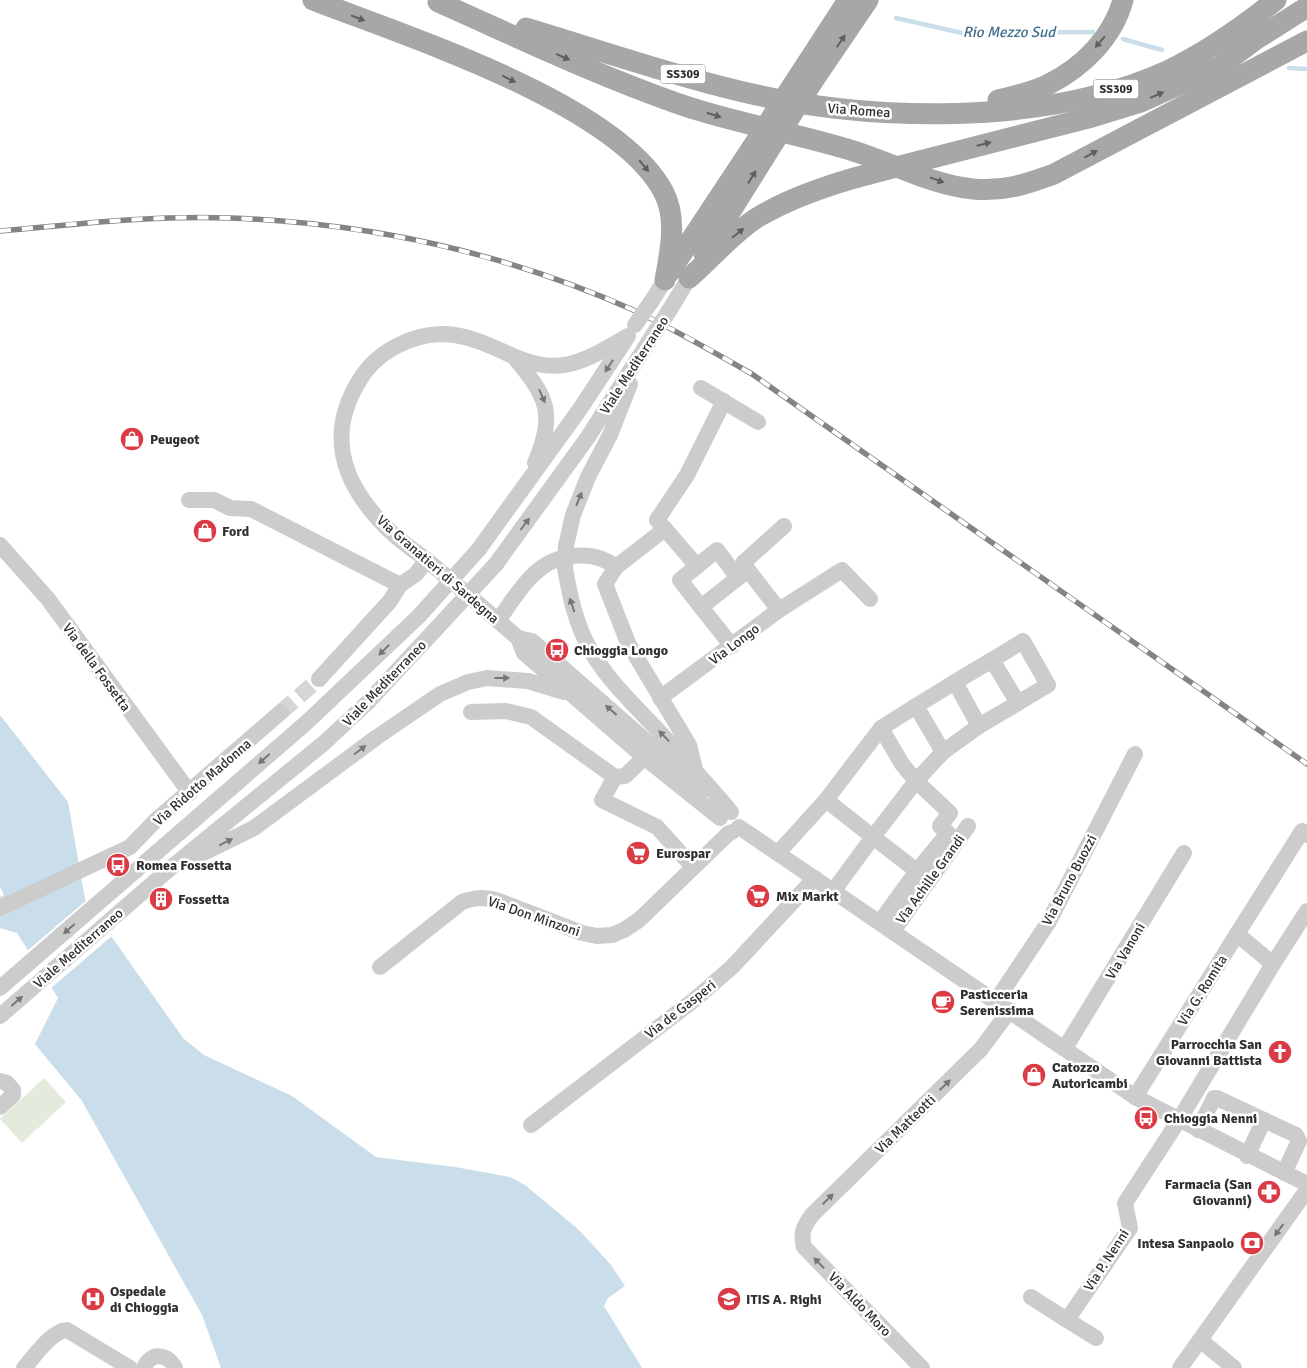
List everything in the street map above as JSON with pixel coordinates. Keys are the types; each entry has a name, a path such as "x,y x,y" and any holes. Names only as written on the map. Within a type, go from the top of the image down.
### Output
{"main road":[{"path":"313,0 480,65 552,100 609,134 643,163 664,192 670,214 672,236 664,280"},
{"path":"807,78 848,0"},
{"path":"664,280 766,141 807,78 868,0"},
{"name":"SS309","path":"934,113 999,100 1048,85 1080,66 1107,34 1120,10 1123,0"},
{"name":"Via Romea","path":"434,1 735,90 828,108 874,112 934,113 1014,108 1069,102 1107,92 1165,71 1205,51 1244,25 1276,0"},
{"path":"1255,40 1294,0"},
{"path":"434,1 634,88 732,120 804,136 871,156 943,182 973,189 1012,189 1054,174 1307,41"},
{"path":"1255,40 1307,7"},
{"name":"SS309","path":"689,278 724,245 758,217 803,195 869,174 1092,117 1141,102 1220,66 1255,40"},
{"path":"689,278 766,141"}],"street":[{"name":"Viale Mediterraneo","path":"0,1016 167,871 324,743 367,703 496,564 588,437 689,278"},
{"name":"Viale Mediterraneo","path":"0,988 306,723 419,616 478,549 524,488 580,409 664,280"},
{"name":"Via Granatieri di Sardegna","path":"632,331 578,363 557,367 545,367 514,357 480,341 459,335 419,337 392,348 373,363 348,398 342,417 342,454 347,473 368,508 394,535 427,560 518,638 524,652 575,696 726,814"},
{"path":"642,354 610,435 588,477 573,516 566,546 565,568 578,624 591,651 613,683 695,769 726,814 719,823 723,830 735,830 778,853 1135,1097 1247,1156 1307,1184"},
{"path":"514,357 534,381 546,406 543,442 524,488"},
{"path":"702,388 758,422"},
{"path":"697,566 657,520 686,474 724,401"},
{"path":"189,500 214,500 230,508 251,509 400,585"},
{"path":"743,574 743,563 784,526"},
{"path":"665,529 616,566 605,584 628,644 689,745 695,769"},
{"name":"Via della Fossetta","path":"0,545 48,599 190,793"},
{"path":"732,646 680,580 717,550 779,610"},
{"path":"498,621 534,574 544,565 562,558 584,554 606,558 616,566"},
{"path":"319,679 390,601 400,585 416,574 427,560"},
{"name":"Via Longo","path":"660,698 779,610 842,570 870,599"},
{"path":"701,607 743,574"},
{"name":"Via Granatieri di Sardegna","path":"518,638 532,641 649,753"},
{"path":"778,853 826,800 881,728 1023,641 1048,685 980,726 943,752 916,781 834,890"},
{"path":"992,660 1018,703"},
{"path":"167,871 254,828 415,710 440,694 468,682 487,678 528,680 575,696"},
{"path":"955,682 980,726"},
{"path":"613,683 632,693 660,698"},
{"path":"916,706 943,752"},
{"path":"471,712 506,711 531,717 614,777 625,776 649,753"},
{"name":"Via Ridotto Madonna","path":"0,908 122,851 136,842 156,820 190,793 281,712"},
{"path":"881,728 902,764 916,781 950,813 940,826 948,833 917,870 886,926"},
{"name":"Via Bruno Buozzi","path":"996,1001 1048,923 1135,754"},
{"path":"614,777 602,800 658,826 693,867"},
{"path":"826,800 917,870"},
{"name":"Via Achille Grandi","path":"886,926 968,826"},
{"name":"Via Don Minzoni","path":"380,967 462,902 472,898 485,897 499,901 582,934 612,935 639,920 728,833 735,830"},
{"name":"Via G. Romita","path":"1135,1097 1302,831 1307,836"},
{"name":"Via Vanoni","path":"1065,1048 1184,853"},
{"name":"Via de Gasperi","path":"531,1125 694,1000 732,967 815,878"},
{"path":"1178,1120 1307,911"},
{"path":"1237,934 1273,964"},
{"name":"Via Matteotti","path":"801,1238 803,1227 812,1215 982,1050 1010,1010"},
{"path":"0,1081 7,1082 13,1090 13,1095 0,1107"},
{"path":"1198,1130 1214,1098 1220,1099 1264,1120 1298,1138 1284,1173"},
{"name":"Via P. Nenni","path":"1067,1320 1130,1228 1125,1203 1178,1120"},
{"path":"1247,1156 1264,1120"},
{"path":"1180,1368 1307,1190"},
{"name":"Via Aldo Moro","path":"801,1238 804,1246 922,1368"},
{"path":"1031,1297 1096,1338"},
{"path":"24,1368 52,1337 66,1330 128,1366 146,1364 158,1356 163,1356 172,1362 175,1368"},
{"path":"1200,1340 1234,1368"}],"shaded area":[{"path":"44,1078 66,1102 22,1143 0,1119"}],"water":[{"path":"0,715 68,802 85,899 183,1038 204,1055 292,1096 376,1157 455,1167 510,1177 525,1185 579,1230 611,1265 625,1286 608,1298 604,1306 642,1368 221,1368 202,1315 82,1101 35,1044 58,998 17,933 0,928 0,897 4,895 0,887"}],"pier":[{"path":"88,899 113,935 50,989 27,951"}],"waterway":[{"name":"Rio Mezzo Sud","path":"896,18 962,33 1093,32"},
{"name":"Rio Mezzo Sud","path":"1123,39 1162,50"},
{"name":"Rio Mezzo Sud","path":"1289,68 1307,69"}],"tunnel":[{"path":"281,712 319,679"}],"railway":[{"path":"0,231 116,221 202,217 334,226 435,244 535,272 583,289 662,324 752,374 1307,764"}],"place":[{"name":"Peugeot","path":"132,439"},
{"name":"Ford","path":"205,531"},
{"name":"Chioggia Longo","path":"557,650"},
{"name":"Eurospar","path":"638,853"},
{"name":"Romea Fossetta","path":"118,865"},
{"name":"Mix Markt","path":"758,896"},
{"name":"Fossetta","path":"161,899"},
{"name":"Pasticceria Serenissima","path":"943,1002"},
{"name":"Parrocchia San Giovanni Battista","path":"1280,1052"},
{"name":"Catozzo Autoricambi","path":"1034,1075"},
{"name":"Chioggia Nenni","path":"1146,1118"},
{"name":"Farmacia (San Giovanni)","path":"1269,1192"},
{"name":"Intesa Sanpaolo","path":"1252,1243"},
{"name":"Ospedale di Chioggia","path":"93,1299"},
{"name":"ITIS A. Righi","path":"729,1299"}]}
